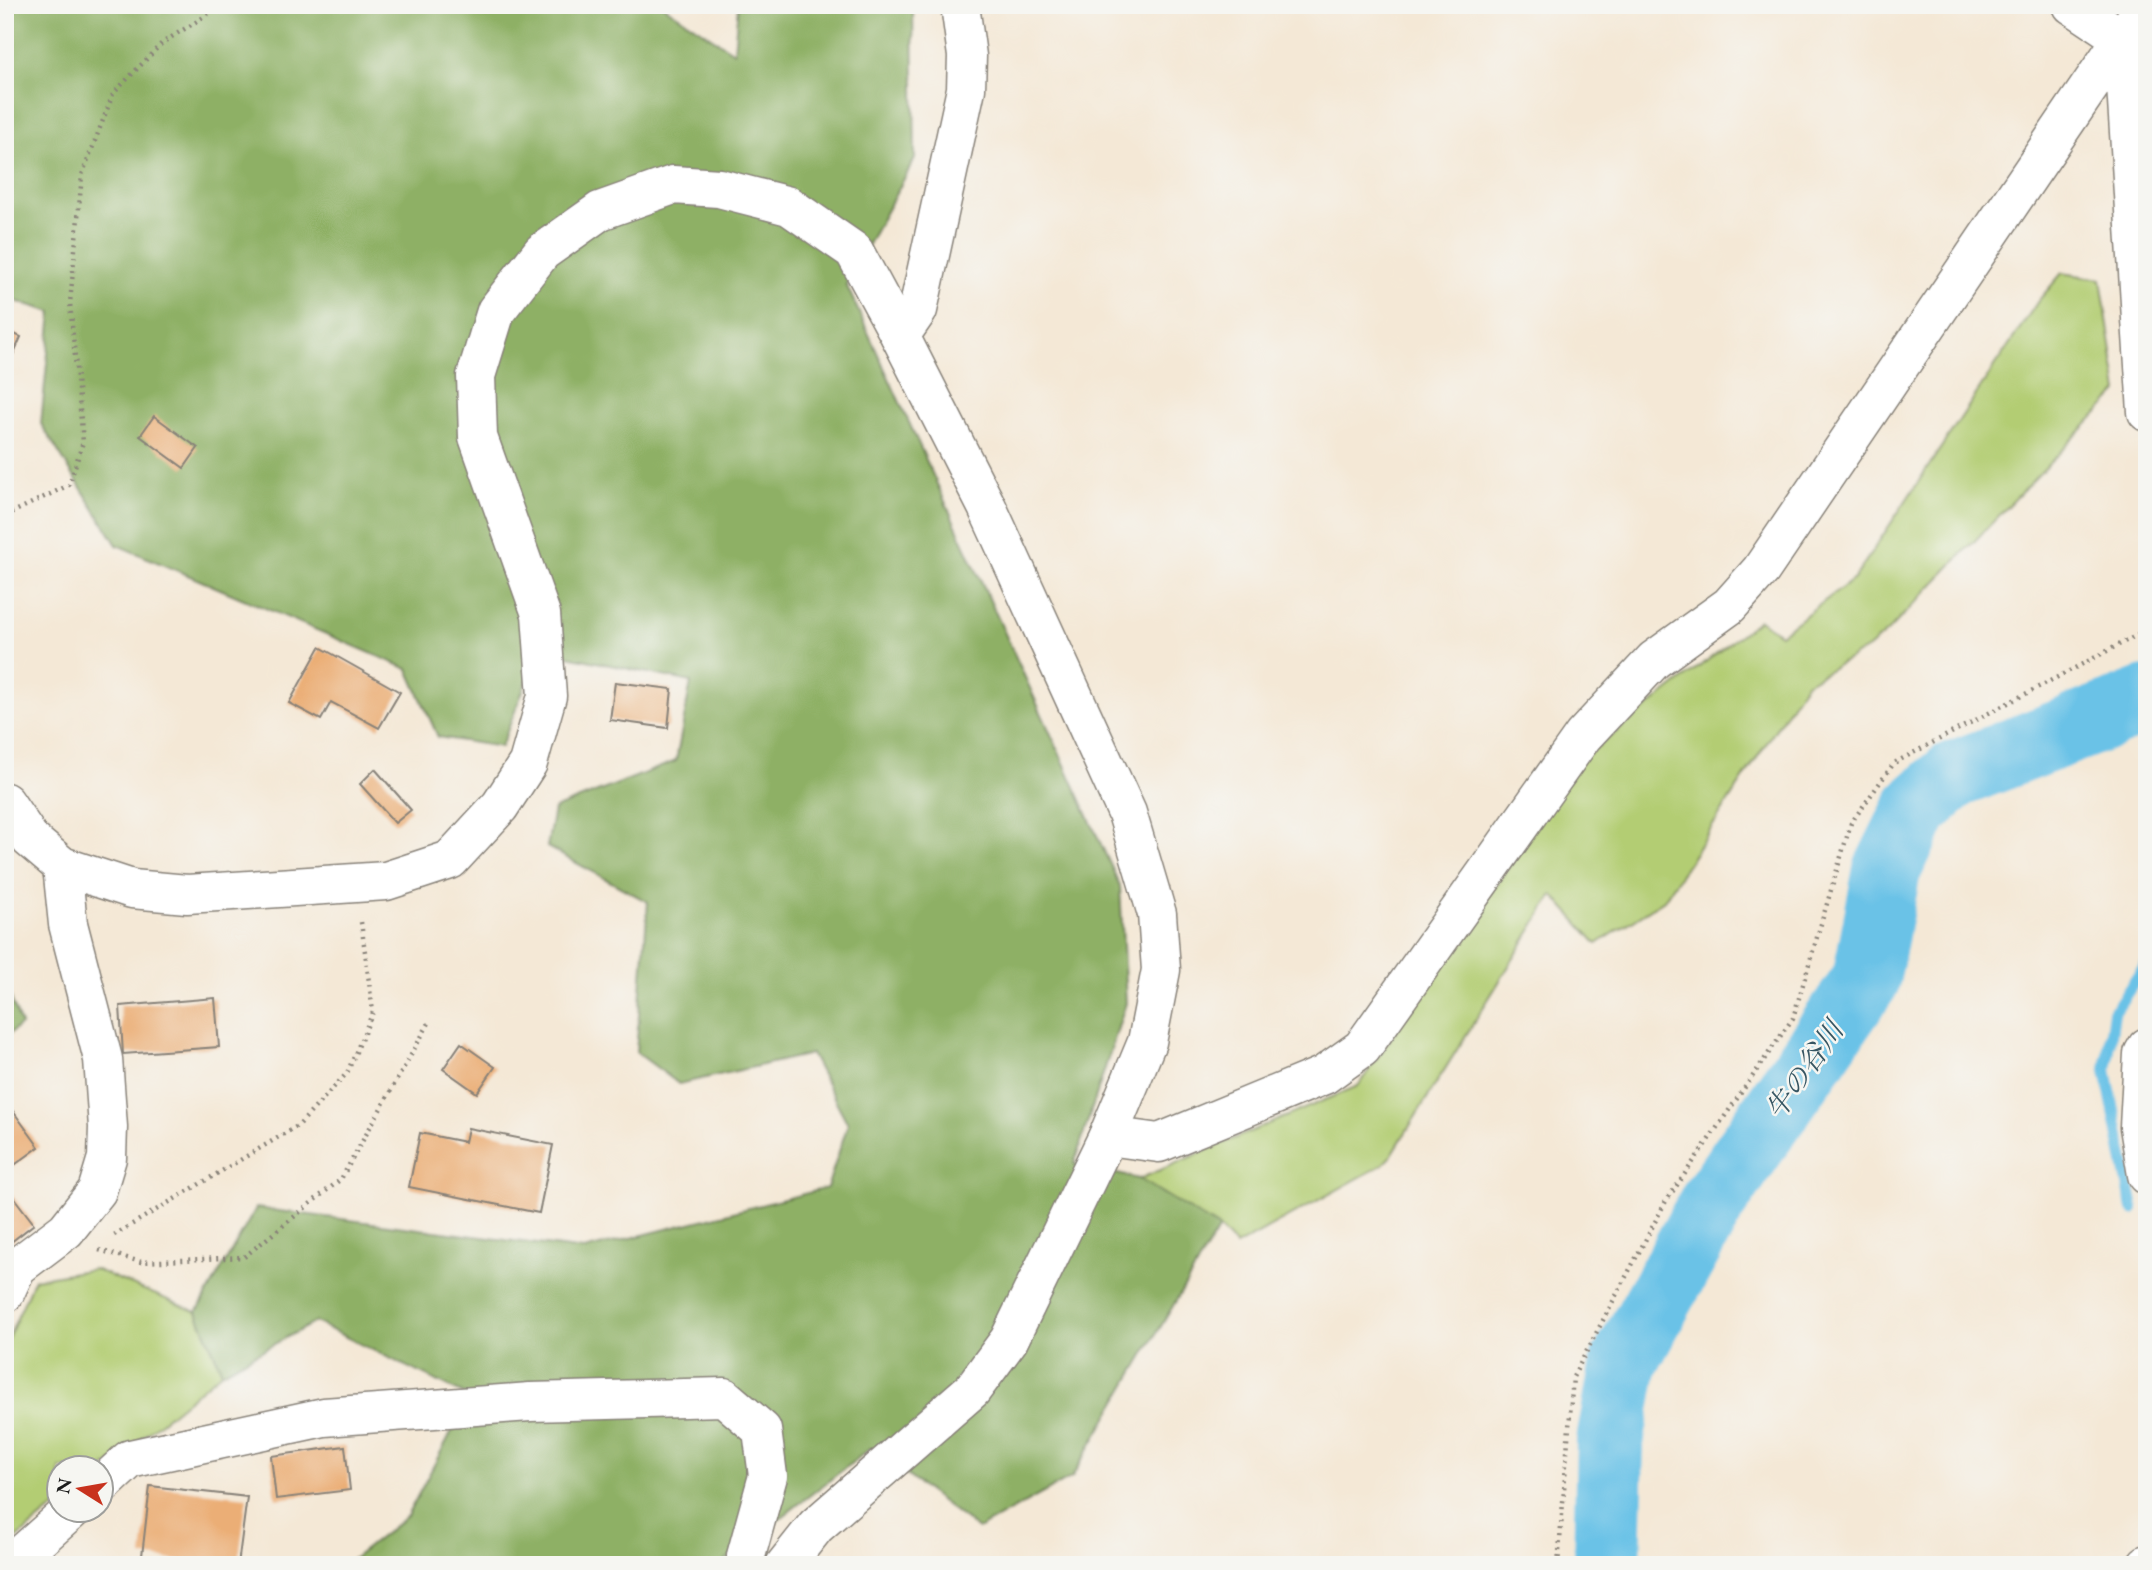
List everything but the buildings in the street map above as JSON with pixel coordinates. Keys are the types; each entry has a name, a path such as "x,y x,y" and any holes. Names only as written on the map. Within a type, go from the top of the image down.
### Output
{"street":[{"path":"900,336 918,310 966,89 967,56 960,5"},
{"path":"2072,5 2123,39"},
{"path":"1108,1136 1159,1143 1324,1075 1362,1048 1583,736 1654,660 1728,606 1761,570 2145,5"},
{"path":"2123,39 2147,412"},
{"path":"5,802 30,839 62,866 132,888 187,894 386,881 450,860 500,806 528,764 547,696 541,614 478,437 476,376 496,311 542,252 600,211 673,186 719,188 789,206 854,251 987,507 1127,813 1157,914 1161,970 1147,1042 1108,1136 1009,1340 972,1390 816,1525 785,1565"},
{"path":"5,1293 18,1267 65,1230 97,1191 107,1158 108,1127 103,1059 68,924 62,866"},
{"path":"2147,1047 2143,1054 2139,1127 2147,1175"},
{"path":"116,1472 130,1459 324,1417 530,1402 724,1397 762,1430 768,1476 746,1556 747,1565"},
{"path":"10,1565 56,1524"}],"path":[{"path":"5,516 69,485 83,442 70,303 82,175 113,94 162,43 223,5"},
{"path":"1558,1565 1573,1377 1666,1201 1793,1018 1851,823 1894,763 2147,630"},
{"path":"355,883 373,1012 347,1073 299,1125 93,1248 141,1262 244,1257 341,1179 429,1023"}],"green space":[{"path":"5,5 662,5 734,52 738,5 913,5 915,159 846,284 1120,886 1126,1003 1074,1164 1139,1179 1219,1228 1072,1477 978,1529 871,1448 720,1565 345,1565 407,1516 470,1397 315,1322 222,1372 197,1312 256,1208 584,1250 827,1188 848,1124 811,1054 679,1084 636,1052 648,902 547,847 554,809 676,761 691,682 539,650 501,747 438,737 408,669 117,545 41,424 52,312 5,298"},
{"path":"2062,273 2101,279 2118,392 1888,631 1868,648 1806,683 1664,900 1597,944 1553,895 1391,1156 1382,1165 1236,1246 1219,1228 1139,1179 1358,1086 1583,758 1759,620 1780,634 1854,579 2038,301"},
{"path":"5,983 21,1025 5,1037"},
{"path":"94,1269 197,1312 222,1372 116,1459 116,1454 46,1454 46,1515 5,1548 5,1346 34,1279"}],"waterway":[{"name":"牛の谷川","path":"1607,1565 1610,1442 1624,1363 1714,1200 1866,980 1887,870 1918,807 1954,775 2147,700"},
{"path":"2133,1209 2106,1070 2114,1012 2147,963"}]}
